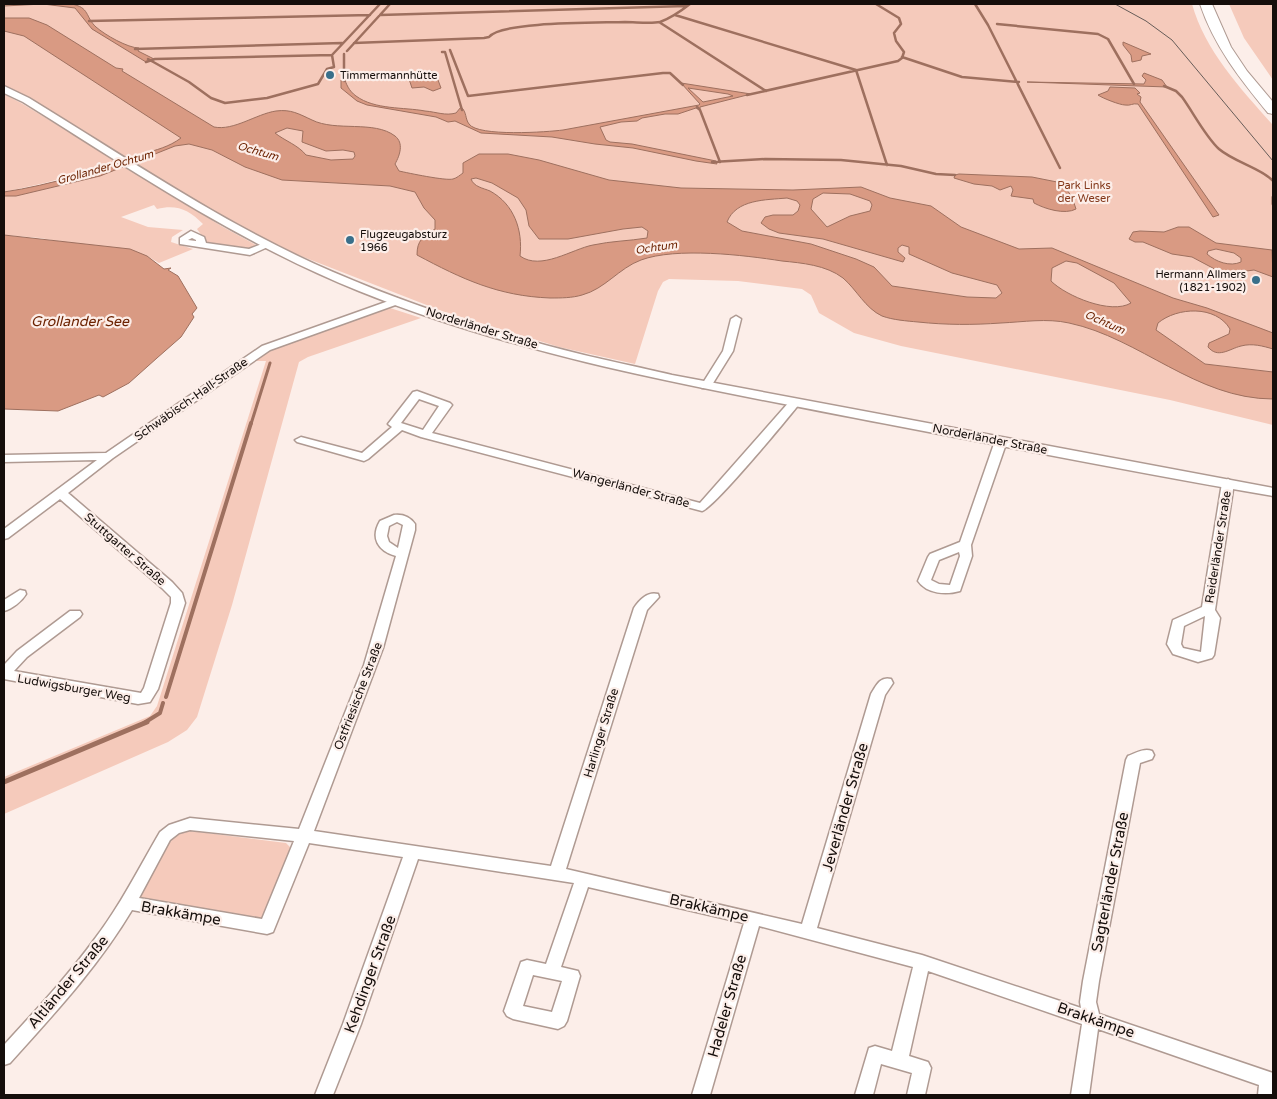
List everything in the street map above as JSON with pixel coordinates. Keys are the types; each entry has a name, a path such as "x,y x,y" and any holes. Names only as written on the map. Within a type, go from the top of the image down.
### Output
{"highway":[{"path":"1206,4 1212,23 1228,52 1273,110"},
{"path":"1217,4 1225,25 1238,49 1273,97"}],"street":[{"name":"Norderländer Straße","path":"4,89 26,100 132,166 267,245 330,274 397,301 508,338 617,367 706,386 1273,492"},
{"path":"201,244 250,252 267,245"},
{"name":"Schwäbisch-Hall-Straße","path":"4,535 109,456 266,348 397,301"},
{"path":"706,386 728,351 736,319"},
{"path":"417,394 446,405 425,435 394,424 417,394"},
{"name":"Wangerländer Straße","path":"425,435 702,507 794,403"},
{"path":"302,440 364,457 400,426"},
{"path":"965,545 1001,441"},
{"path":"4,458 109,456"},
{"name":"Reiderländer Straße","path":"1208,610 1228,484"},
{"name":"Stuttgarter Straße","path":"59,492 167,585 177,596 178,602 151,689 145,698"},
{"name":"Ostfriesische Straße","path":"304,836 372,664 392,600 402,553"},
{"path":"4,607 20,594"},
{"name":"Harlinger Straße","path":"558,873 641,608 652,597"},
{"path":"4,674 22,654 75,614"},
{"name":"Ludwigsburger Weg","path":"4,674 116,696 145,698"},
{"name":"Jeverländer Straße","path":"808,932 878,694 886,683"},
{"name":"Sagterländer Straße","path":"1091,1018 1088,1002 1091,981 1133,760 1147,755"},
{"name":"Brakkämpe","path":"304,836 267,927 128,904 164,836 181,826 201,824 304,836 558,873 753,918 922,962 1091,1018 1269,1085"},
{"name":"Kehdinger Straße","path":"324,1095 352,1024 413,851"},
{"path":"551,972 582,878"},
{"name":"Altländer Straße","path":"4,1057 68,986 100,947 128,904"},
{"name":"Hadeler Straße","path":"701,1095 753,918"},
{"path":"899,1060 922,962"},
{"path":"1080,1095 1091,1018"},
{"path":"864,1095 874,1054 922,1068 916,1095"}],"green space":[{"name":"Park Links der Weser","path":"4,4 1192,4 1206,38 1225,69 1273,125 1273,425 1170,400 901,346 854,333 819,313 811,295 802,289 738,281 669,279 663,282 658,291 635,364 559,347 442,311 270,244 192,199 38,103 4,86"},
{"path":"1229,4 1273,4 1273,80 1244,38"},
{"path":"4,94 119,162 45,183 4,192"},
{"path":"124,166 223,227 256,245 256,247 248,250 207,243 197,229 203,224 193,215 182,209 171,207 157,209 154,205 121,217 148,227 183,230 172,237 171,242 193,249 159,263 147,256 40,238 4,235 4,196 16,196 100,176"},
{"path":"390,308 421,318 308,357 299,362 232,605 197,717 187,730 168,742 4,814 4,777 150,716 157,706 266,361 255,361 267,351"},
{"path":"191,831 286,843 291,848 265,920 142,901 140,893 171,839 178,834"}],"water":[{"path":"4,4 43,4 4,6"},
{"path":"43,4 77,5 84,10 100,30 123,43 139,48 138,51 154,59 146,62 92,29 75,8"},
{"path":"4,18 29,18 47,25 116,68 123,69 122,71 214,127 229,127 268,113 286,111 295,112 312,120 332,125 377,128 386,131 395,136 400,142 400,153 395,164 399,171 418,175 453,179 463,173 463,163 479,154 508,154 539,160 609,180 681,188 793,190 861,187 890,198 931,206 961,227 1019,249 1052,248 1173,298 1207,308 1273,333 1273,349 1249,345 1220,353 1212,351 1208,347 1209,343 1229,334 1230,329 1224,321 1206,312 1196,311 1175,314 1158,323 1156,330 1205,364 1273,372 1273,399 1245,396 1219,389 1193,379 1120,341 1069,323 1044,321 949,324 905,321 882,316 866,304 843,278 829,270 814,265 749,256 691,253 656,256 633,264 598,288 578,296 550,298 514,294 465,279 417,255 418,246 422,239 435,229 435,220 424,208 415,192 390,186 282,180 245,167 212,150 189,144 175,146 100,176 16,196 4,196 4,192 57,181 91,171 162,148 181,138 24,36 4,31","holes":["287,128 303,131 302,142 326,151 343,150 354,152 355,156 353,159 331,160 306,155 299,148 275,133","476,178 492,183 518,198 526,210 529,226 539,239 568,239 642,227 648,231 647,238 593,245 547,260 528,260 520,256 520,237 511,210 498,196 476,186 471,179","823,193 850,194 870,201 872,205 870,211 850,216 827,227 811,209 813,199","787,198 797,201 800,205 798,211 793,215 765,217 761,223 769,229 779,233 823,239 903,262 905,258 898,252 898,248 902,245 909,247 909,254 952,273 997,285 1002,293 996,298 967,297 892,286 874,267 856,259 811,244 742,231 727,222 731,214 744,205 770,199","1066,261 1077,263 1114,283 1131,303 1112,307 1089,302 1067,292 1051,281 1052,268"]},
{"path":"1123,42 1151,54 1142,56 1141,60 1132,62 1131,55 1123,45"},
{"path":"430,71 435,72 441,88 433,91 424,87 412,88 409,79"},
{"path":"1144,73 1162,80 1167,87 1027,82 1144,84 1146,80 1142,76"},
{"path":"344,77 348,87 354,94 372,104 441,114 456,113 461,107 469,124 475,128 499,132 563,130 699,105 681,83 751,94 700,107 700,110 696,108 678,114 665,114 600,127 606,140 610,142 632,144 716,161 717,164 633,148 552,137 481,133 455,121 448,122 436,117 367,105 357,101 341,88 341,80","holes":["688,88 733,96 703,102"]},
{"path":"1110,87 1135,88 1140,93 1137,94 1141,97 1140,102 1219,215 1213,217 1138,104 1123,105 1098,95 1108,91"},
{"path":"955,175 1032,177 1062,183 1072,197 1076,209 1061,211 1049,209 1034,203 1033,199 1011,196 1013,190 1011,186 1000,190 992,186 974,184 954,178"},
{"path":"1178,227 1189,227 1216,243 1272,250 1273,277 1254,270 1224,274 1192,257 1172,254 1143,242 1135,242 1129,239 1133,232 1164,232","holes":["1216,249 1234,253 1241,258 1241,262 1223,263 1207,254 1208,251"]},
{"name":"Grollander See","path":"4,235 130,249 147,256 164,269 171,268 168,270 178,276 197,308 192,314 194,317 181,337 129,383 103,397 99,395 58,411 4,409"}],"waterway":[{"path":"370,15 380,4"},
{"path":"354,43 390,4"},
{"path":"659,22 690,4"},
{"path":"876,4 899,18 901,24 894,33 896,41 904,52 902,57"},
{"path":"975,4 988,25 1017,82"},
{"path":"380,15 686,6"},
{"path":"89,21 370,15"},
{"path":"332,55 370,15"},
{"path":"675,15 856,70"},
{"path":"354,43 484,38 497,32 531,25 659,22"},
{"path":"659,22 766,91"},
{"path":"997,24 1098,34 1108,39 1134,84"},
{"path":"135,49 342,43"},
{"path":"347,51 354,43"},
{"path":"450,50 468,96 663,73 670,73 683,85"},
{"path":"442,52 445,52 462,110"},
{"path":"344,54 344,81"},
{"path":"151,60 189,82 211,98 225,103 267,98 318,84 327,69 334,67 332,55"},
{"path":"151,60 332,55"},
{"path":"856,70 898,61 902,57"},
{"path":"902,57 962,77 1017,82"},
{"path":"146,62 151,60"},
{"path":"766,91 856,70"},
{"path":"856,70 887,165"},
{"path":"1017,82 1060,168"},
{"path":"1164,86 1176,91 1182,97 1204,131 1219,149 1273,181"},
{"path":"747,95 766,91"},
{"path":"697,107 700,110 720,162"},
{"path":"720,162 765,159 841,160 887,165"},
{"path":"712,162 720,162"},
{"path":"887,165 936,174 955,175"},
{"path":"1273,197 1273,204"},
{"path":"251,424 270,363"},
{"path":"166,697 251,423"},
{"path":"144,723 160,713 163,703"},
{"path":"4,782 147,722"}],"tram line":[{"path":"1115,4 1146,21 1172,40 1273,161"}],"place":[{"name":"Timmermannhütte","path":"330,75"},
{"name":"Flugzeugabsturz 1966","path":"350,240"},
{"name":"Hermann Allmers (1821-1902)","path":"1256,280"}],"water label":[{"name":"Ochtum","path":"258,151"},
{"name":"Grollander Ochtum","path":"105,167"},
{"name":"Ochtum","path":"656,247"},
{"name":"Ochtum","path":"1105,322"}]}
